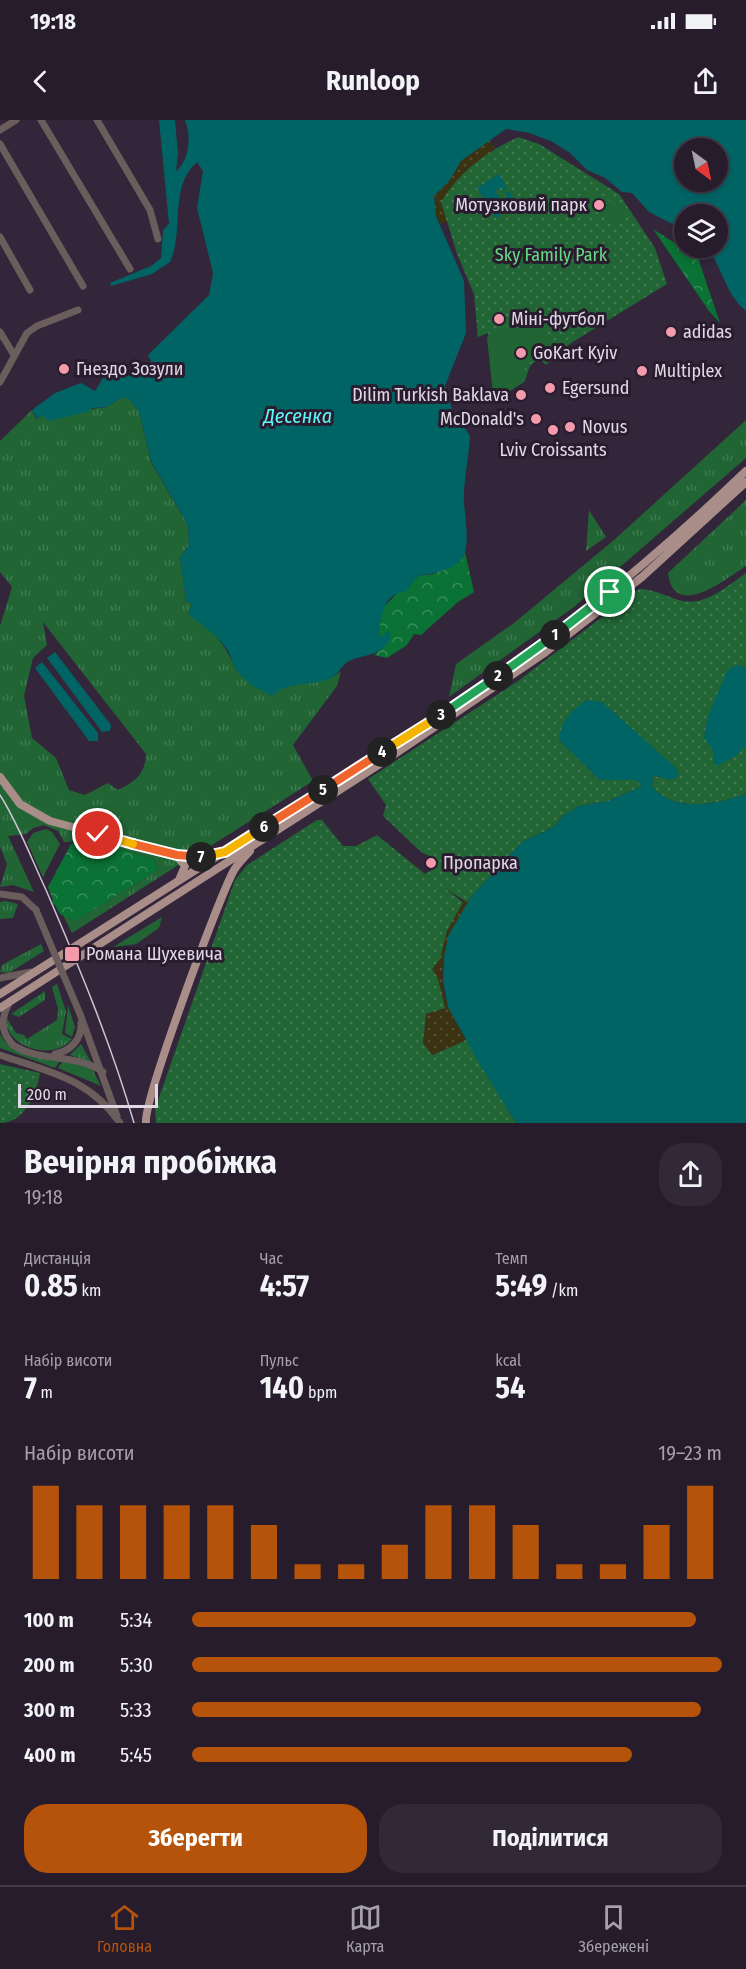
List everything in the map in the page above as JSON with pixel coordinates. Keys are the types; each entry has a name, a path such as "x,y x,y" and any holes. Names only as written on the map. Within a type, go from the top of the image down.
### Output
{"main road":[{"path":"0,994 441,714 539,647 643,564 746,471"},
{"path":"0,1008 442,723 568,636 683,541 746,482"},
{"path":"0,777 20,804 38,816 177,855 199,857 225,852"},
{"path":"146,1123 145,1116 158,1077 232,873 261,840"},
{"path":"177,855 185,866 178,882"}],"street":[{"path":"0,130 16,120"},
{"path":"41,120 130,269"},
{"path":"97,120 150,210 158,239"},
{"path":"0,144 83,286"},
{"path":"0,237 30,290"},
{"path":"0,382 14,355 32,329 78,310"},
{"path":"0,332 14,355"},
{"path":"0,894 22,897 36,910 103,1072 120,1123"},
{"path":"0,978 33,972"},
{"path":"9,1002 2,1021 9,1041 22,1050 93,1066 103,1072"},
{"path":"50,1055 67,1050 77,1041 82,1030 80,1014"},
{"path":"0,1055 88,1088 105,1102 120,1123"}],"green space":[{"name":"Sky Family Park","path":"518,137 539,144 619,194 655,248 667,284 571,343 546,365 542,361 534,362 524,382 499,398 494,396 488,333 478,337 474,294 457,254 441,202 465,172 495,149"},
{"name":"Мотузковий парк","path":"588,184 620,209 624,215 621,224 611,222 595,207 590,209 581,204"},
{"path":"653,229 674,243 674,258 698,258 720,323 709,311"},
{"name":"GoKart Kyiv","path":"535,317 543,319 554,359 550,362 541,358 531,359 514,386 493,394 487,338 489,333"},
{"path":"121,398 128,398 139,411 151,462 188,525 189,545 180,558 186,601 192,604 188,614 218,638 237,672 279,690 326,679 341,671 337,686 293,745 313,781 201,852 187,853 83,834 177,860 180,864 72,933 63,915 75,921 158,870 154,859 92,841 64,842 58,831 44,825 33,828 26,834 8,836 34,892 13,885 0,887 7,864 0,847 0,626 12,587 0,572 0,441 32,410 36,419 44,415 107,407","holes":["43,622 146,754 144,767 138,776 118,790 108,783 85,795 69,790 56,758 32,738 24,696 33,658 47,645"]},
{"path":"746,420 746,458 574,607 449,697 456,664 514,623 614,540"},
{"path":"746,500 746,566 714,587 690,595 680,594 672,587 668,573"},
{"path":"589,510 606,537 586,551"},
{"path":"465,552 474,592 458,602 421,635 414,634 407,645 387,658 374,655 384,647 383,637 378,635 382,609 398,592 408,588 418,576 433,574 461,560"},
{"path":"746,573 746,794 722,801 696,804 672,800 661,795 652,786 653,776 661,777 632,731 614,712 559,740 600,780 636,780 642,786 609,801 579,806 563,816 554,827 522,842 467,902 444,888 463,902 447,931 440,959 432,969 438,979 445,1008 426,1014 423,1043 432,1055 467,1040 516,1123 156,1123 155,1109 235,880 247,865 317,820 322,820 343,846 356,846 377,835 425,874 437,867 438,860 421,852 383,816 386,805 368,779 518,681 639,589 655,591 688,602 697,601 715,594"},
{"path":"46,829 52,832 60,844 43,877 27,842 33,833"},
{"path":"92,841 154,859 158,870 75,921 60,914 52,903 48,887 71,844"},
{"path":"0,902 18,904 13,918 0,919"},
{"path":"162,917 159,928 136,944 113,947"},
{"path":"41,944 44,951 9,973 0,972 2,965"},
{"path":"57,984 66,1011 62,1034 72,1039 64,1046 54,1050 32,1048 21,1044 8,1028 6,1017 16,1033 24,1035 27,1039 57,1020 58,1009 52,987"},
{"path":"45,991 45,1000 19,1017 11,1014"},
{"path":"68,1005 75,1027 72,1037 65,1033"},
{"path":"0,1034 11,1047 26,1054 61,1059 55,1068 0,1048"},
{"path":"81,1044 91,1062 70,1055"},
{"path":"63,1060 92,1069 101,1086 58,1068"},
{"path":"0,1064 40,1073 28,1107 16,1118 0,1123"}],"sand":[{"path":"490,140 495,148 459,179 449,221 441,224 436,216 434,196 449,181 461,161"},
{"path":"481,882 455,926 444,957 442,973 449,1008 467,1040 431,1055 423,1043 432,969 440,959 447,931 463,902"}],"water":[{"name":"Десенка","path":"159,120 175,120 178,154 176,171 181,167 187,154 188,132 185,120 746,120 746,311 733,297 713,258 728,258 728,204 674,204 674,225 649,212 632,193 622,192 605,178 587,170 570,153 551,141 529,133 506,129 461,161 449,181 434,196 436,216 464,281 466,333 445,386 452,409 470,436 464,491 467,536 464,553 461,560 453,566 418,576 405,592 392,597 384,608 378,635 383,637 386,632 390,631 390,641 380,650 349,661 329,679 285,688 272,696 251,685 237,672 228,651 217,637 188,614 192,604 186,601 180,558 189,545 188,525 151,461 139,411 128,398 121,398 107,407 92,408 87,412 48,421 43,415 37,419 32,410 55,393 81,383 95,391 104,376 144,375 151,361 148,355 209,295 213,273 197,208 203,171 197,162 188,172 183,184 174,249 170,262 152,274 111,286 110,283 151,266 161,258 163,230 169,224"},
{"path":"499,174 507,188 504,191 501,187 495,191 502,201 507,197 505,193 509,191 517,204 496,218 477,188"},
{"path":"55,652 111,725 110,731 102,732 47,658"},
{"path":"42,662 98,733 98,741 89,741 35,668"},
{"path":"738,665 746,669 746,745 737,755 717,766 713,762 713,751 704,737 708,716 728,669"},
{"path":"587,700 602,702 676,768 679,775 675,778 653,776 652,786 661,795 672,800 696,804 722,801 746,794 746,1123 516,1123 448,1007 443,981 444,956 449,934 471,897 522,842 554,827 563,816 579,806 609,801 642,786 636,780 600,780 559,740 562,727 568,717"}],"tram line":[{"path":"0,795 46,890 82,976 105,1034 134,1123"}],"place":[{"name":"Мотузковий парк","path":"599,205"},
{"name":"Міні-футбол","path":"499,319"},
{"name":"adidas","path":"671,332"},
{"name":"GoKart Kyiv","path":"521,353"},
{"name":"Гнездо Зозули","path":"64,369"},
{"name":"Multiplex","path":"642,371"},
{"name":"Egersund","path":"550,388"},
{"name":"Dilim Turkish Baklava","path":"521,395"},
{"name":"McDonald's","path":"536,419"},
{"name":"Novus","path":"570,427"},
{"name":"Lviv Croissants","path":"553,430"},
{"name":"Пропарка","path":"431,863"},
{"name":"Романа Шухевича","path":"72,954"}],"route":[{"path":"98,834 177,855 199,857 225,852 441,714 539,647 610,592"}]}
